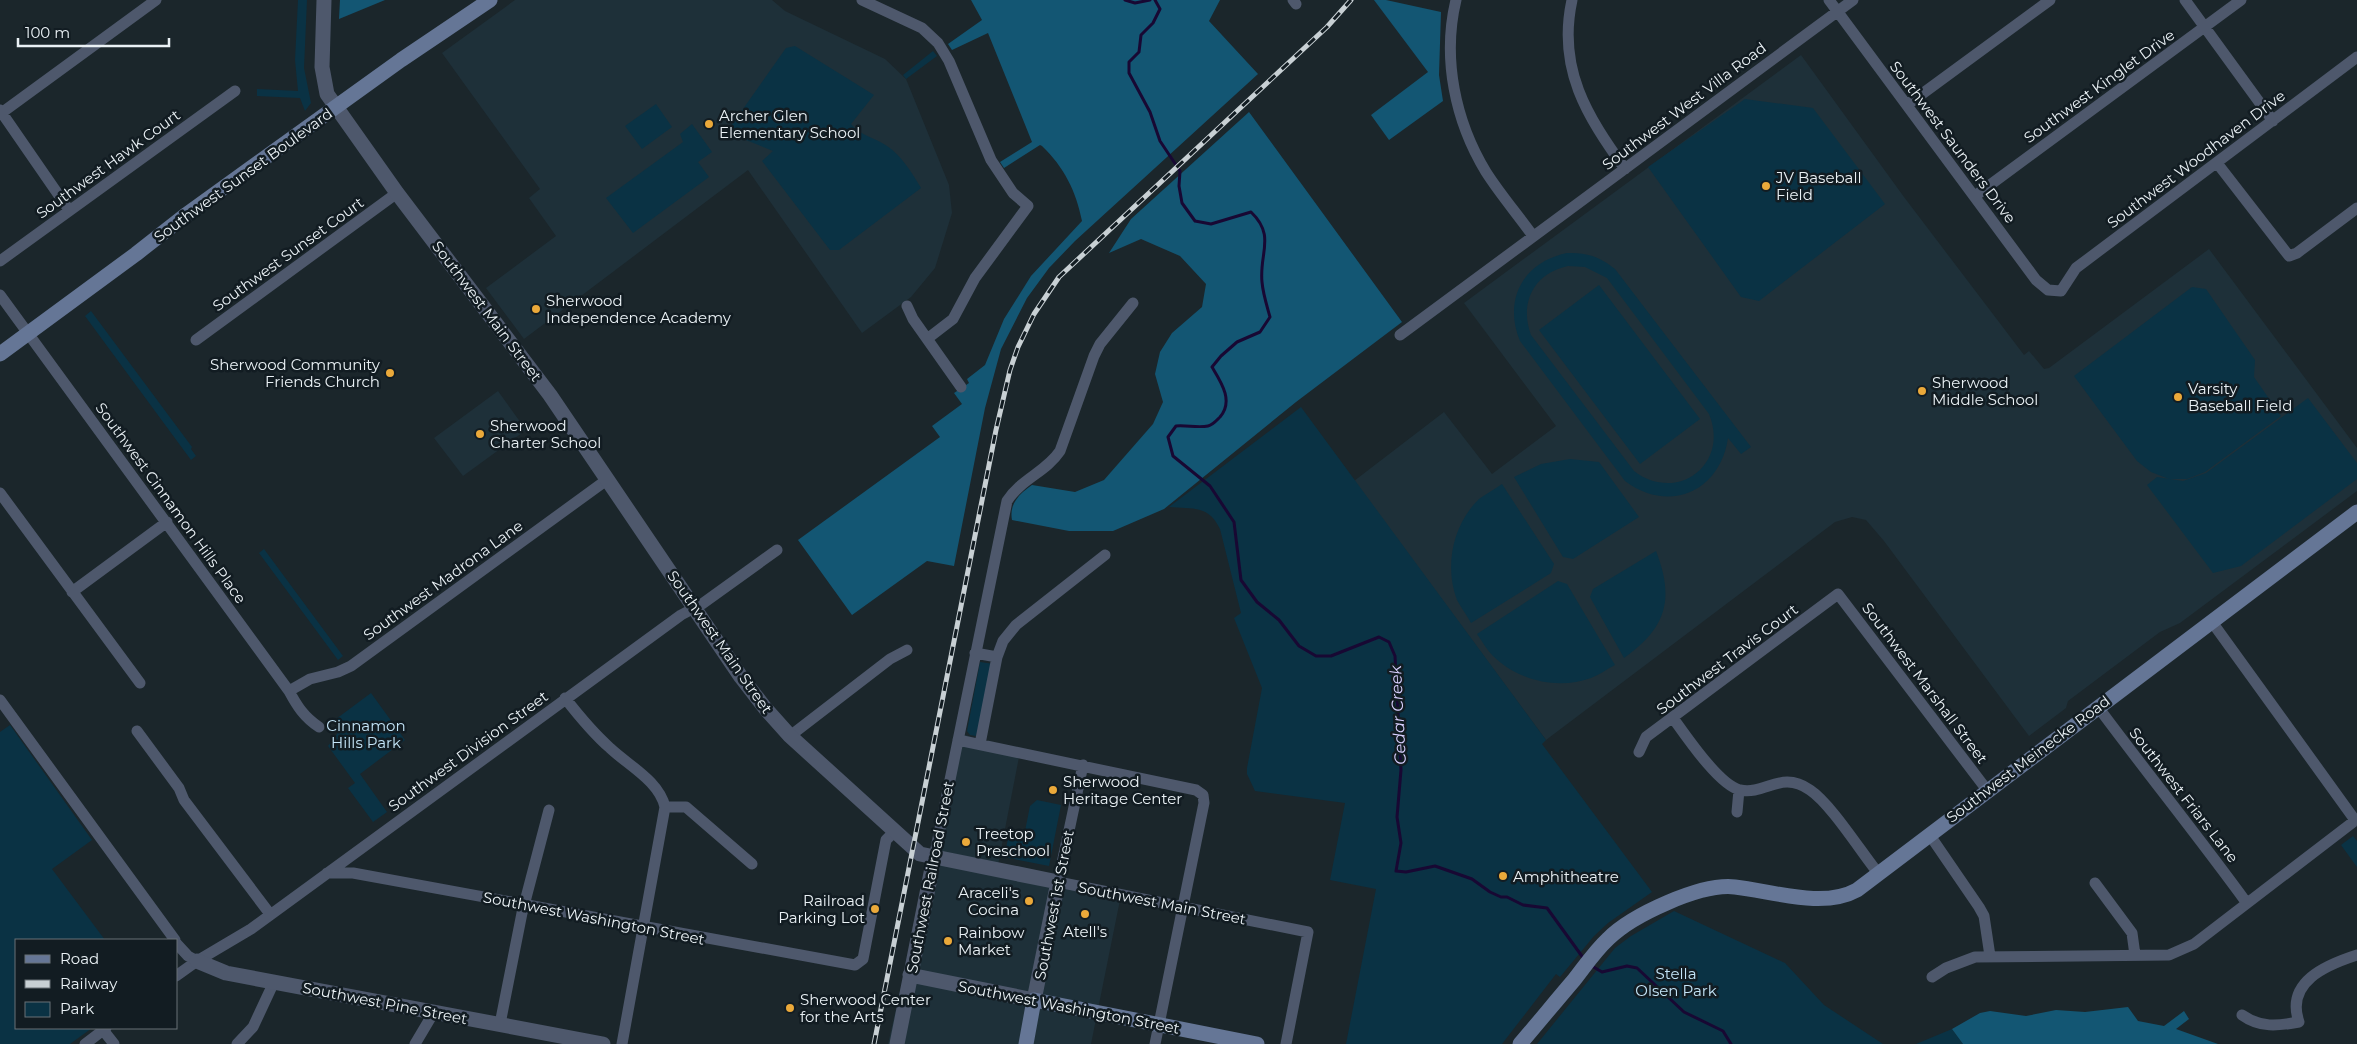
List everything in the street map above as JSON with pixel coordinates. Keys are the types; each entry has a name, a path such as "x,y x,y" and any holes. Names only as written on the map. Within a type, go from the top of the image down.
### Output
{"main road":[{"name":"Southwest Sunset Boulevard","path":"0,354 187,214 335,107 490,0"},
{"name":"Southwest Meinecke Road","path":"1520,1044 1601,946 1617,931 1666,903 1693,892 1724,886 1815,898 1833,898 1853,892 2357,512"},
{"name":"Southwest Washington Street","path":"1034,1000 1257,1044"},
{"name":"Southwest 1st Street","path":"1026,1044 1034,1000"}],"street":[{"path":"69,210 1,112 156,0"},
{"name":"Southwest Main Street","path":"324,0 323,77 327,94 335,107 550,395 752,692 790,736 920,854 1308,932 1286,1044"},
{"path":"862,0 922,28 942,47 953,69 990,160 1006,184 1028,206 1028,209 1002,239 979,272 953,319 927,339"},
{"path":"1456,0 1452,18 1450,54 1455,92 1462,120 1487,174 1533,236"},
{"path":"1572,0 1568,39 1576,86 1589,118 1625,169"},
{"name":"Southwest Saunders Drive","path":"1829,0 2036,280 2048,290 2061,291"},
{"name":"Southwest West Villa Road","path":"1400,335 1853,0"},
{"path":"1907,105 2050,0"},
{"path":"2185,0 2273,121"},
{"name":"Southwest Kinglet Drive","path":"1975,196 2241,0"},
{"name":"Southwest Woodhaven Drive","path":"2061,291 2076,268 2357,57"},
{"name":"Southwest Hawk Court","path":"0,261 235,91"},
{"path":"2217,163 2289,256 2297,253 2357,208"},
{"name":"Southwest Sunset Court","path":"196,340 398,192"},
{"name":"Southwest Cinnamon Hills Place","path":"0,295 289,690 306,718 318,727"},
{"name":"Southwest Railroad Street","path":"897,1044 1007,500 1018,486 1051,462 1060,451 1094,356 1100,344 1133,303"},
{"path":"907,306 927,339 961,387"},
{"name":"Southwest Madrona Lane","path":"289,690 310,678 338,672 350,666 608,479"},
{"path":"0,493 140,683"},
{"path":"72,592 167,522"},
{"name":"Southwest Division Street","path":"178,975 197,961 242,935 479,760 540,719 681,615 777,550"},
{"path":"980,744 997,657 1003,640 1016,624 1104,555"},
{"name":"Southwest Travis Court","path":"1639,752 1646,737 1838,594"},
{"name":"Southwest Marshall Street","path":"1838,594 1987,790"},
{"path":"1932,977 1960,962 1975,957 2168,955 2181,951 2194,944 2246,902 2356,820 2212,622"},
{"path":"790,736 890,660 907,650"},
{"path":"975,653 997,657"},
{"path":"566,698 585,723 603,742 648,780 663,799 665,807 622,1044"},
{"name":"Southwest Pine Street","path":"0,700 174,939"},
{"name":"Southwest Friars Lane","path":"2098,707 2154,782 2193,828 2246,902"},
{"path":"1673,718 1718,776 1739,790 1757,789 1778,782 1794,782 1811,790 1823,802 1878,873"},
{"path":"137,731 179,788 184,800 270,914"},
{"path":"958,740 1196,790 1203,795 1204,803 1156,1044"},
{"name":"Southwest 1st Street","path":"1034,1000 1083,765"},
{"path":"1737,812 1739,790"},
{"path":"665,807 686,807 752,864"},
{"path":"500,1024 525,904 549,810"},
{"name":"Southwest Washington Street","path":"327,873 353,873 644,928 854,965 863,959 886,840 894,831"},
{"path":"1930,834 1980,907 1985,923 1990,956"},
{"path":"2095,883 2132,933 2135,955"},
{"name":"Southwest Pine Street","path":"178,944 188,956 226,973 603,1044"},
{"path":"2242,1015 2252,1022 2262,1025 2279,1026 2299,1022 2296,1012 2297,998 2311,976 2322,968 2357,955"},
{"name":"Southwest Washington Street","path":"910,975 1034,1000"},
{"path":"237,1044 253,1026 274,982"},
{"path":"415,1044 434,1012"},
{"path":"85,1044 105,1029 114,1044"}],"shaded area":[{"path":"340,0 385,0 339,19"},
{"name":"Archer Glen Elementary School","path":"515,0 772,0 785,11 885,59 906,79 949,185 952,213 935,268 911,297 862,333 748,170 524,339 486,288 556,236 529,198 540,189 442,53"},
{"path":"971,0 1220,0 1209,21 1258,74 1075,241 1049,268 1027,298 1001,349 985,408 954,566 927,561 852,615 798,540 940,437 932,426 962,404 954,393 969,383 967,379 985,365 1004,319 1031,276 1082,221 1073,190 1068,180 1057,162 1042,146 1040,145 1004,168 1000,162 1032,142 988,33 952,50 948,44 982,20"},
{"path":"1374,0 1386,0 1441,12 1439,75 1443,101 1389,140 1371,115 1428,72"},
{"name":"Sherwood Middle School","path":"1801,55 1904,197 2024,355 2029,351 2044,369 2049,368 2209,249 2357,448 2357,491 2180,623 2160,632 2068,701 2066,708 2029,736 1884,541 1866,520 1852,517 1835,522 1546,740 1354,481 1444,412 1492,474 1556,426 1464,303"},
{"path":"1249,112 1402,322 1296,402 1164,509 1113,531 1069,531 1012,520 1012,509 1016,500 1032,485 1075,492 1104,480 1153,424 1163,402 1155,374 1160,352 1172,333 1202,307 1206,284 1180,256 1141,239 1109,253 1131,219"},
{"name":"Sherwood Charter School","path":"498,391 526,430 463,476 434,438"},
{"path":"959,733 1020,752 997,870 1121,895 1091,1044 888,1044"},
{"path":"2128,1007 2138,1021 2164,1026 2184,1011 2189,1019 2176,1029 2218,1044 1963,1044 1952,1029 1980,1013 1990,1011 2026,1016 2056,1010 2085,1012"}],"green space":[{"path":"298,0 307,0 304,68 311,103 305,111 300,98 257,96 257,89 298,91 295,60"},
{"path":"795,46 874,95 851,124 858,131 883,143 892,150 906,165 921,188 839,250 830,250 762,161 773,151 746,140 731,126 786,48"},
{"path":"933,51 937,56 906,79 903,75"},
{"name":"JV Baseball Field","path":"1745,99 1813,108 1885,204 1759,301 1741,297 1648,167"},
{"path":"656,104 672,127 642,149 625,126"},
{"path":"692,124 712,152 698,162 709,177 633,233 606,198 683,142 680,134"},
{"path":"1567,253 1587,254 1604,261 1615,269 1751,447 1741,454 1728,438 1723,457 1715,472 1703,484 1690,492 1675,496 1659,496 1642,491 1625,481 1520,341 1515,326 1514,311 1521,285 1528,274 1552,258","holes":["1568,266 1585,267 1607,278 1709,414 1714,432 1712,449 1706,463 1696,474 1682,481 1667,483 1650,480 1634,471 1531,335 1527,312 1528,301 1538,282 1546,275"]},
{"path":"1599,285 1700,419 1640,464 1539,330"},
{"name":"Varsity Baseball Field","path":"2192,287 2206,289 2255,360 2254,377 2281,416 2205,472 2187,479 2169,479 2151,472 2137,461 2074,376"},
{"path":"91,311 192,447 191,449 196,456 191,460 85,316"},
{"path":"2308,398 2357,463 2357,479 2241,566 2213,573 2147,485 2157,477 2183,481 2206,473"},
{"path":"1301,407 1546,740 1542,744 1652,892 1608,923 1594,936 1560,977 1556,974 1502,1044 1346,1044 1376,889 1330,880 1345,803 1255,791 1247,774 1262,688 1234,618 1241,613 1220,529 1216,521 1205,512 1169,507"},
{"path":"1570,459 1599,462 1639,517 1573,559 1563,557 1514,477 1541,464"},
{"path":"1502,484 1554,564 1551,573 1471,623 1457,600 1453,587 1451,560 1453,546 1457,533 1470,509 1479,499"},
{"path":"264,549 343,656 338,660 259,553"},
{"path":"1656,551 1665,584 1663,612 1658,624 1649,636 1624,658 1590,597 1593,589"},
{"path":"1558,581 1567,584 1615,665 1594,677 1578,682 1552,683 1539,681 1515,672 1493,656 1477,634"},
{"path":"980,662 994,664 976,736 970,735 967,731"},
{"name":"Cinnamon Hills Park","path":"371,693 405,740 360,774 387,812 373,822 348,788 355,783 328,746 337,734 336,719"},
{"path":"10,725 92,840 52,869 104,939 15,939 15,1029 91,1029 70,1044 0,1044 0,732"},
{"path":"1037,800 1061,805 1049,866 1004,857 1008,839 1023,841 1030,806"},
{"path":"2353,836 2357,841 2357,867 2341,845"},
{"name":"Stella Olsen Park","path":"1674,911 1785,963 1824,1005 1883,1044 1537,1044 1615,948 1631,936"},
{"path":"1952,1029 1963,1044 1916,1044"}],"waterway":[{"name":"Cedar Creek","path":"1125,0 1135,3 1150,0"},
{"name":"Cedar Creek","path":"1155,0 1160,9 1153,23 1141,35 1139,52 1129,62 1129,73 1150,112 1160,141 1180,171 1179,186 1182,203 1195,221 1211,224 1251,212 1259,221 1265,237 1262,282 1270,317 1260,332 1237,342 1212,367 1225,392 1226,405 1224,411 1218,420 1210,425 1200,427 1176,426 1168,437 1173,456 1210,486 1234,522 1241,580 1257,602 1279,620 1299,646 1316,656 1331,656 1379,637 1389,642 1395,656 1401,770 1397,817 1401,843 1396,871 1406,872 1435,866 1472,879 1490,892 1501,897 1507,897 1523,905 1547,908 1584,959"},
{"name":"Cedar Creek","path":"1590,965 1602,972 1627,966 1637,968 1684,1012 1723,1031 1731,1044"}],"railway":[{"path":"874,1044 996,430 1010,370 1018,347 1034,314 1059,277 1327,27 1351,0"}],"place":[{"name":"Archer Glen Elementary School","path":"709,124"},
{"name":"JV Baseball Field","path":"1766,186"},
{"name":"Sherwood Independence Academy","path":"536,309"},
{"name":"Sherwood Community Friends Church","path":"390,373"},
{"name":"Sherwood Middle School","path":"1922,391"},
{"name":"Varsity Baseball Field","path":"2178,397"},
{"name":"Sherwood Charter School","path":"480,434"},
{"name":"Sherwood Heritage Center","path":"1053,790"},
{"name":"Treetop Preschool","path":"966,842"},
{"name":"Amphitheatre","path":"1503,876"},
{"name":"Araceli's Cocina","path":"1029,901"},
{"name":"Railroad Parking Lot","path":"875,909"},
{"name":"Atell's","path":"1085,914"},
{"name":"Rainbow Market","path":"948,941"},
{"name":"Sherwood Center for the Arts","path":"790,1008"}]}
